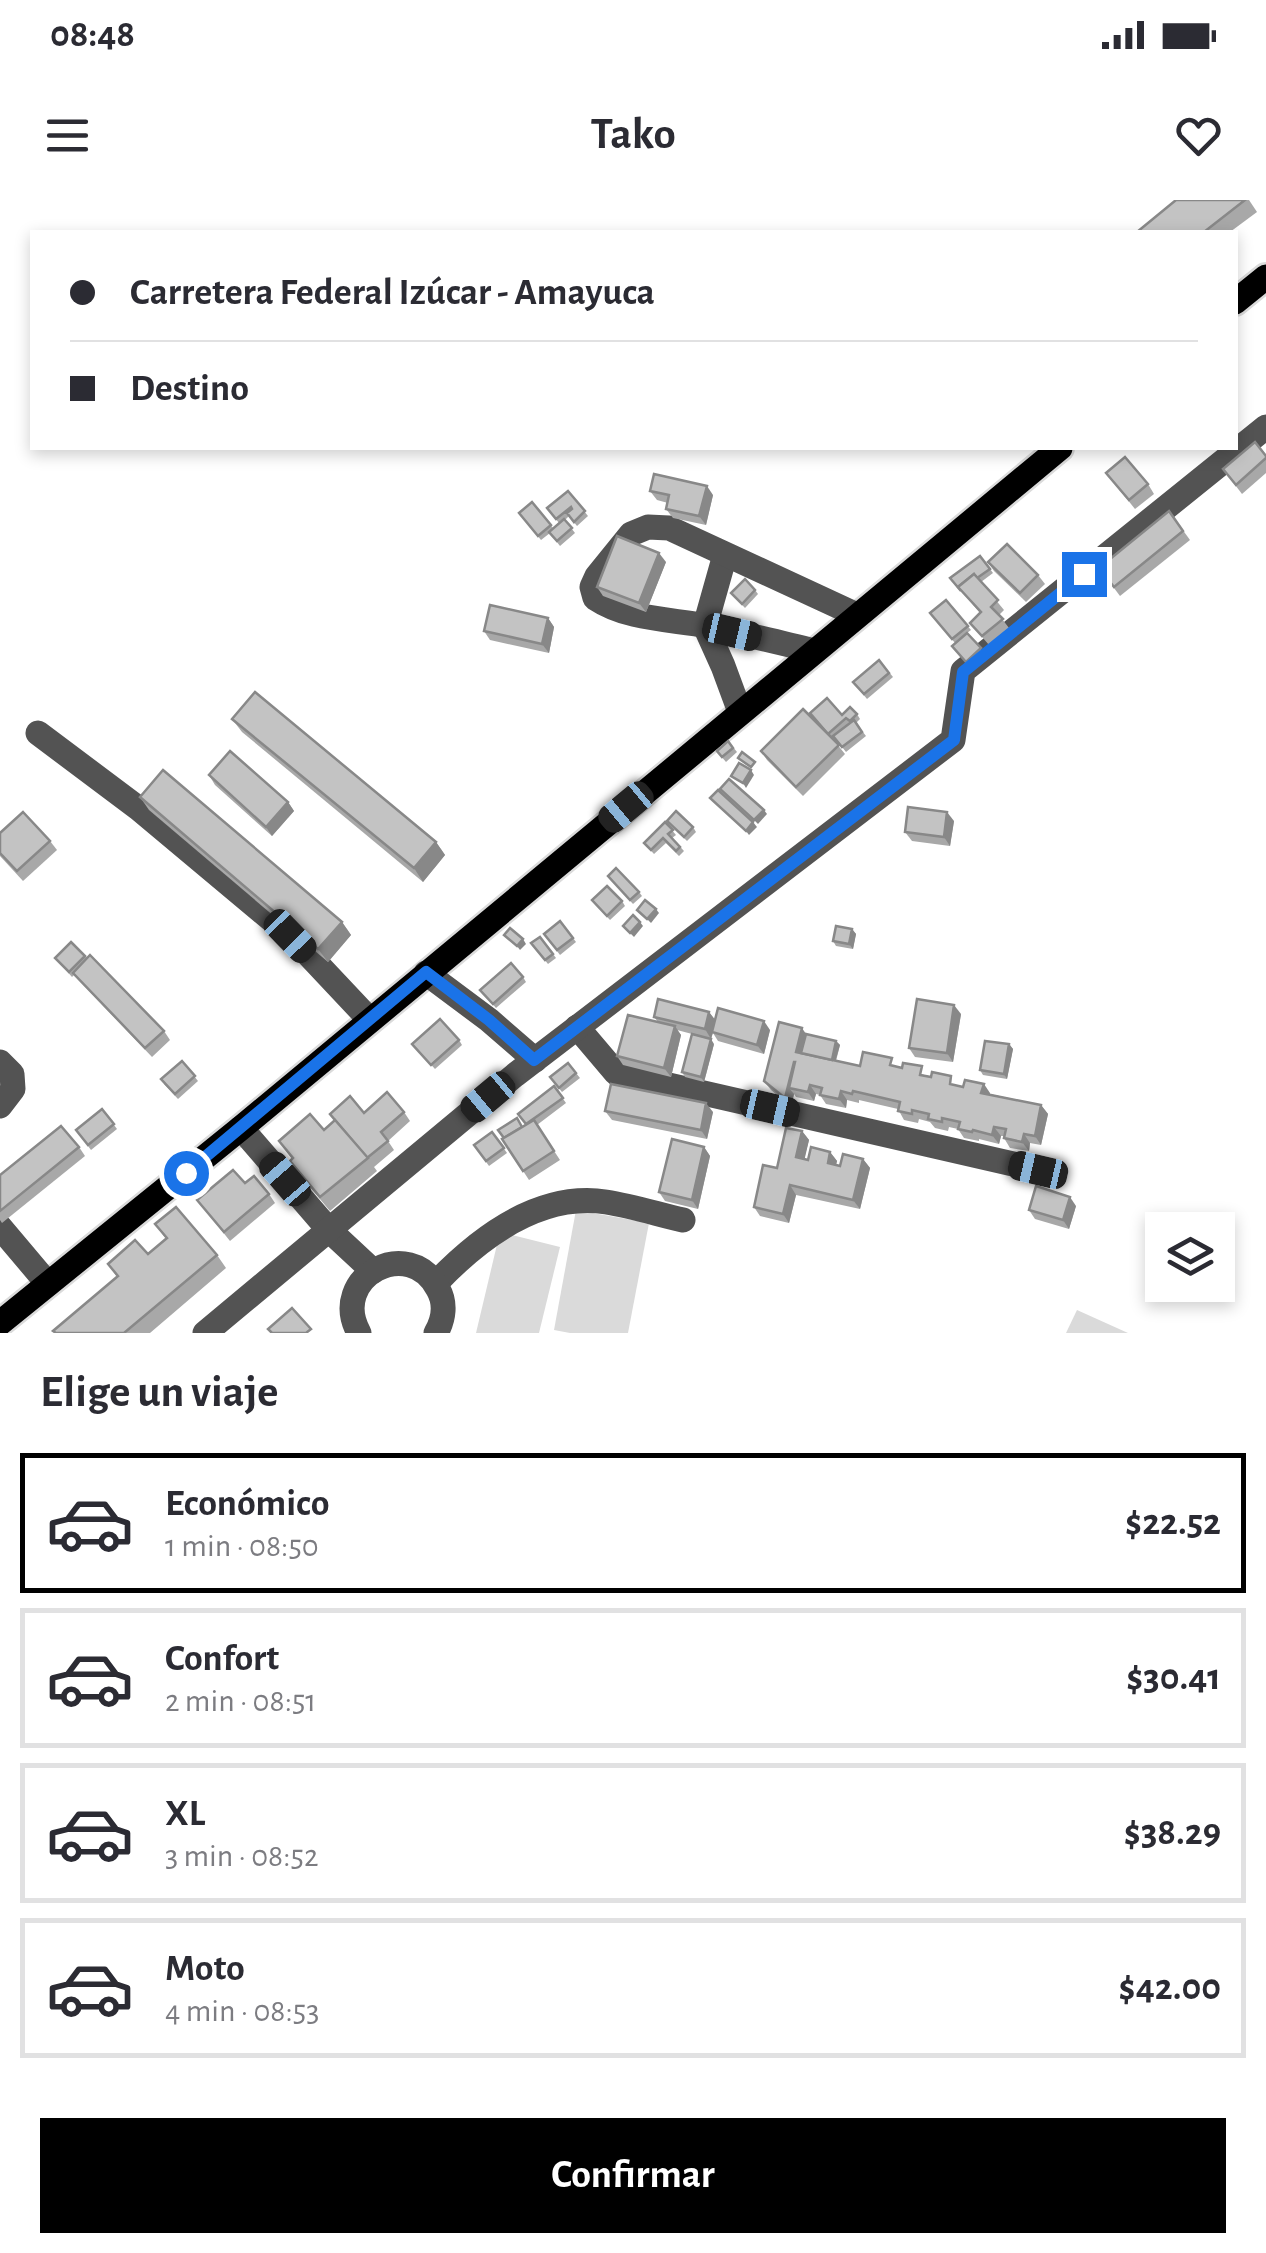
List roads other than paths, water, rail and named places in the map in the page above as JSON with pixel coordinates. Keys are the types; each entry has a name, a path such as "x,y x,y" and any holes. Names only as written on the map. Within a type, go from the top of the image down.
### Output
{"main road":[{"path":"1238,300 1266,277"},
{"path":"0,1323 241,1128 1058,450"}],"street":[{"path":"1238,450 1266,427"},
{"path":"204,1333 534,1060 954,740 963,672 1238,450"},
{"path":"814,651 638,615 605,605 595,598 592,587 596,576 632,534 648,527 670,528 857,616"},
{"path":"725,555 704,626 724,666 740,712"},
{"path":"38,733 138,808 290,936 370,1020"},
{"path":"426,972 534,1060"},
{"path":"577,1027 616,1073 1038,1170"},
{"path":"0,1062 12,1074 14,1090 0,1106"},
{"path":"241,1128 329,1230 373,1271"},
{"path":"436,1283 461,1257 521,1216 560,1203 603,1201 683,1220"},
{"path":"0,1226 48,1284"},
{"path":"359,1333 352,1314 359,1284 382,1266 397,1263 412,1265 436,1283 444,1312 436,1333"}]}
